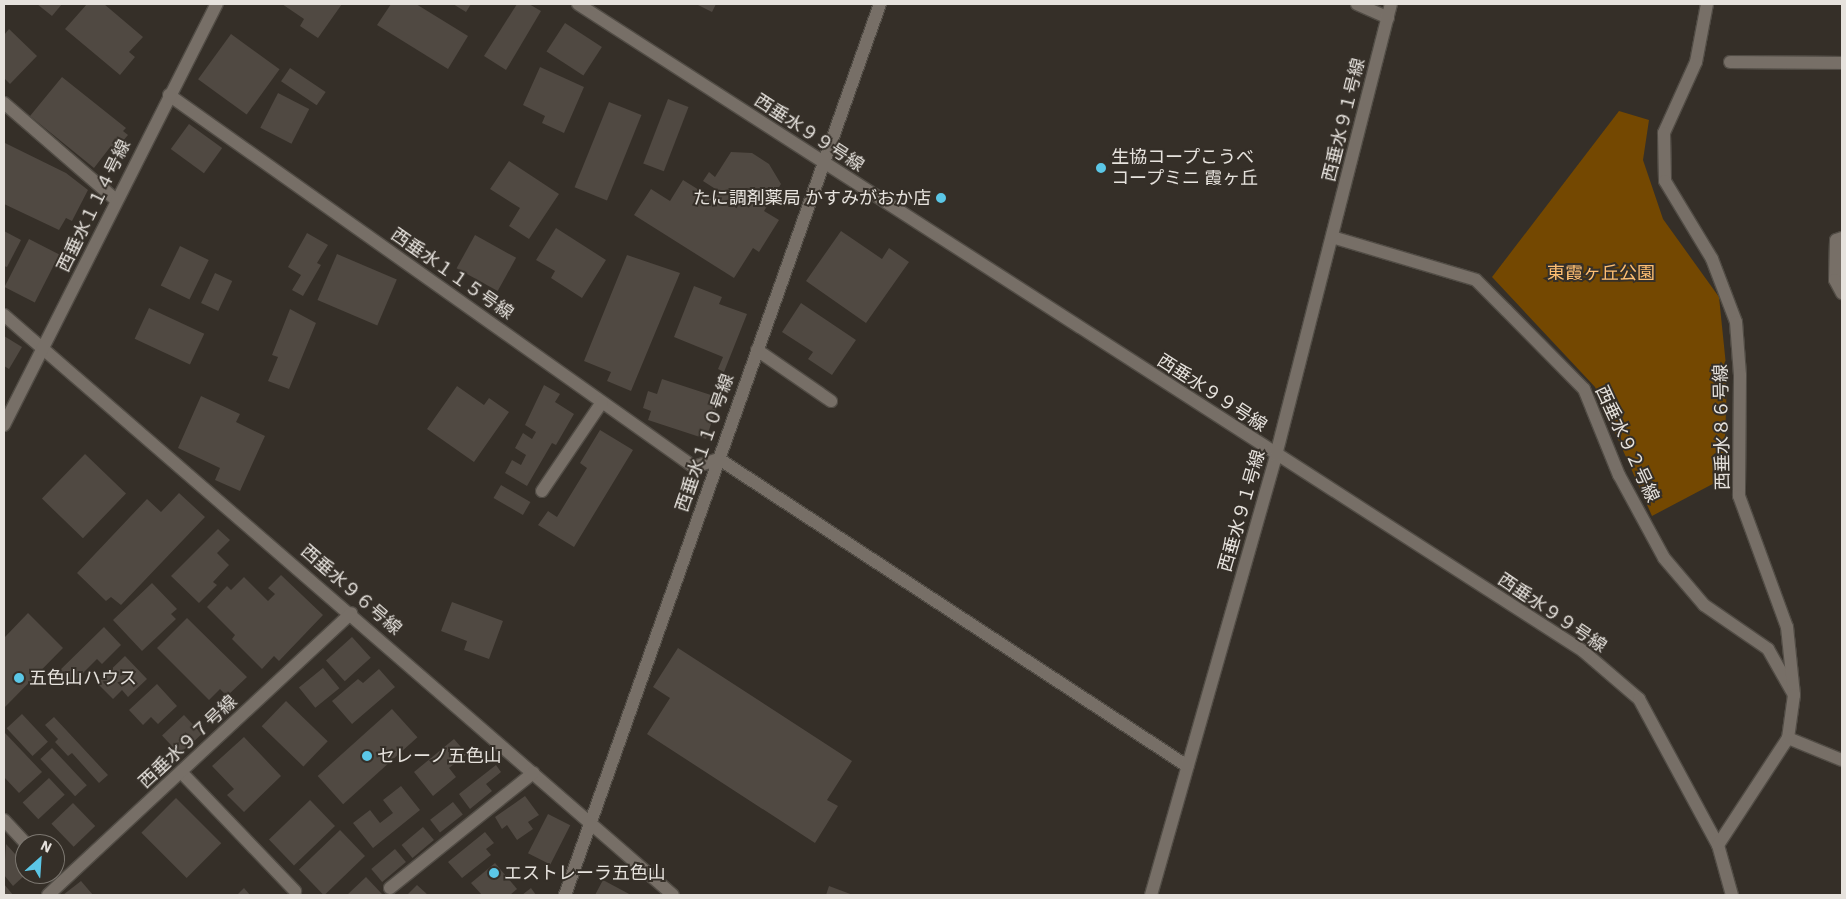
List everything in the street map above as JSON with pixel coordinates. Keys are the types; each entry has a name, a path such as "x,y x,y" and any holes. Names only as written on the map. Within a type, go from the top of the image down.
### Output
{"street":[{"name":"西垂水１１４号線","path":"4,425 169,95 217,4"},
{"name":"西垂水９９号線","path":"578,4 1583,651 1639,699 1718,845 1732,895"},
{"name":"西垂水１１０号線","path":"565,895 822,162 880,4"},
{"path":"1357,4 1388,18"},
{"name":"西垂水９１号線","path":"1151,895 1276,455 1391,4"},
{"name":"西垂水８６号線","path":"1707,4 1696,62 1664,133 1665,181 1712,259 1736,322 1740,376 1739,496 1787,627 1794,695 1788,738 1718,845"},
{"path":"1730,62 1842,63"},
{"name":"西垂水１１５号線","path":"169,95 694,467 719,459"},
{"path":"4,103 116,200"},
{"name":"西垂水９２号線","path":"1332,238 1476,280 1584,389 1619,475 1664,558 1704,605 1768,649 1794,695"},
{"path":"1842,238 1836,240 1836,280 1842,292"},
{"name":"西垂水９６号線","path":"4,315 351,613 673,895"},
{"path":"757,350 831,401"},
{"path":"542,491 602,402"},
{"path":"719,459 1187,766"},
{"name":"西垂水９７号線","path":"65,871 181,772 351,613"},
{"path":"1788,738 1842,760"},
{"path":"181,772 295,891"},
{"path":"390,888 533,773"},
{"path":"4,820 17,834"}],"green space":[{"name":"東霞ヶ丘公園","path":"1619,111 1649,120 1643,160 1663,219 1719,297 1727,375 1724,478 1652,516 1595,387 1492,277"}],"building":[{"path":"37,4 62,4 52,16"},
{"path":"87,4 104,4 143,37 129,52 135,57 120,75 65,29"},
{"path":"282,4 342,4 318,38 300,26 304,19"},
{"path":"391,4 416,4 468,36 448,69 377,25"},
{"path":"453,4 471,4 466,12"},
{"path":"517,4 529,4 541,11 506,70 484,56"},
{"path":"696,4 716,4 712,12"},
{"path":"565,23 602,47 583,75 546,52"},
{"path":"9,29 37,56 10,84 4,78 4,35"},
{"path":"231,34 280,69 247,115 198,79"},
{"path":"540,67 584,87 564,133 542,123 545,116 523,105"},
{"path":"290,68 326,92 317,105 281,81"},
{"path":"62,77 126,128 123,131 128,135 115,150 111,146 94,168 30,116"},
{"path":"278,93 309,109 291,144 260,128"},
{"path":"668,99 689,107 664,171 643,163"},
{"path":"609,102 641,115 607,200 575,187"},
{"path":"189,124 222,148 204,173 171,149"},
{"path":"5,143 66,173 88,190 72,221 66,218 59,230 4,204"},
{"path":"731,152 752,153 769,164 781,184 764,211 779,220 759,252 753,248 734,278 634,215 651,189 670,201 683,180 712,198 717,190 703,181 709,172 715,177"},
{"path":"509,161 559,194 529,239 509,226 520,208 490,189"},
{"path":"556,228 606,260 582,298 551,278 555,271 536,260"},
{"path":"4,231 21,240 7,267 4,266"},
{"path":"841,231 882,259 889,248 909,262 866,323 806,281"},
{"path":"307,233 328,245 317,263 321,265 303,296 292,290 301,275 288,267"},
{"path":"475,235 516,258 498,291 457,268"},
{"path":"29,239 59,254 35,303 4,287"},
{"path":"180,246 209,260 189,300 161,286"},
{"path":"337,254 397,279 377,325 317,300"},
{"path":"627,255 680,273 631,391 607,381 611,372 584,361"},
{"path":"215,273 232,281 218,311 201,303"},
{"path":"694,286 722,297 719,304 747,314 724,372 718,369 723,357 674,337"},
{"path":"801,303 856,340 832,375 808,359 813,352 782,332"},
{"path":"149,308 204,334 190,365 135,339"},
{"path":"290,309 316,323 289,389 268,381 278,357 272,355"},
{"path":"4,336 22,347 9,369 4,366"},
{"path":"662,379 720,398 706,439 648,420 651,411 643,408 648,391 657,394"},
{"path":"544,385 560,394 555,402 574,414 556,445 552,443 527,486 505,473 512,460 521,465 526,455 515,448 523,433 532,439 536,432 525,425"},
{"path":"457,386 484,405 489,398 509,412 474,462 427,429"},
{"path":"201,396 240,414 236,422 265,436 240,491 215,480 220,468 178,448"},
{"path":"600,430 633,450 574,547 538,525 548,511 557,517 587,468 580,463"},
{"path":"85,454 126,494 83,538 42,499"},
{"path":"501,485 530,502 523,515 494,498"},
{"path":"179,493 205,517 121,605 111,597 106,601 77,573 147,499 161,512"},
{"path":"218,529 230,540 217,553 229,565 213,582 217,585 199,603 171,576"},
{"path":"281,575 323,615 279,661 274,656 262,669 232,639 235,635 207,607 227,586 231,590 244,577 268,601 275,594 268,588"},
{"path":"152,583 177,609 171,614 176,619 142,651 113,620"},
{"path":"452,602 503,621 489,659 464,650 467,641 441,631"},
{"name":"五色山ハウス","path":"28,613 63,648 4,708 4,638"},
{"path":"187,618 247,677 227,696 220,689 209,700 157,648"},
{"path":"104,627 121,645 102,664 97,659 69,687 56,674"},
{"path":"352,637 371,658 345,681 326,660"},
{"path":"678,648 852,761 827,800 838,806 815,843 647,734 670,698 653,687"},
{"path":"125,656 147,679 128,697 122,690 113,699 97,683"},
{"path":"323,668 339,688 315,708 299,688"},
{"path":"379,669 395,687 352,724 332,701 358,679 363,683"},
{"path":"157,684 177,706 158,724 151,717 143,725 129,710"},
{"path":"286,701 328,741 303,766 262,726"},
{"name":"セレーノ五色山","path":"392,709 417,737 343,804 318,776"},
{"path":"22,714 48,742 33,756 7,728"},
{"path":"184,715 202,734 180,754 162,735"},
{"path":"54,717 108,775 99,783 72,753 68,756 55,742 58,739 45,725"},
{"path":"5,733 42,772 19,793 4,777"},
{"path":"244,737 281,776 244,812 227,795 234,789 212,766"},
{"path":"454,739 467,754 449,768 456,777 433,796 414,772"},
{"path":"52,748 87,785 75,796 40,759"},
{"path":"496,765 501,772 486,784 492,791 470,809 459,794"},
{"path":"49,778 65,795 38,819 23,803"},
{"path":"401,786 420,810 373,848 353,823 370,810 380,823 393,813 383,800"},
{"path":"525,796 539,815 528,822 533,829 517,840 507,825 502,829 495,817"},
{"path":"176,798 221,843 187,878 141,833"},
{"path":"310,800 335,826 294,865 269,840"},
{"path":"453,802 463,815 440,832 430,820"},
{"path":"73,803 95,826 74,847 65,838 65,834 61,834 51,824"},
{"path":"548,814 570,825 550,865 528,853"},
{"path":"423,827 434,840 412,858 402,845"},
{"path":"340,830 365,856 325,895 299,870"},
{"path":"485,832 494,843 486,849 491,855 462,878 448,862"},
{"path":"6,844 15,854 15,884 13,886 4,875"},
{"path":"395,849 406,862 382,882 371,869"},
{"name":"エストレーラ五色山","path":"495,863 517,889 510,895 482,895 471,883"},
{"path":"366,877 382,894 347,895"},
{"path":"603,880 631,895 595,895"},
{"path":"81,881 93,895 63,895"},
{"path":"4,884 13,895 4,895"},
{"path":"417,885 428,895 407,895"},
{"path":"829,886 853,895 826,895"},
{"path":"244,888 250,895 237,895"},
{"path":"531,888 536,895 522,895"}],"place":[{"name":"生協コープこうべ コープミニ 霞ヶ丘","path":"1101,168"},
{"name":"たに調剤薬局 かすみがおか店","path":"941,198"},
{"name":"五色山ハウス","path":"19,678"},
{"name":"セレーノ五色山","path":"367,756"},
{"name":"エストレーラ五色山","path":"494,873"}]}
